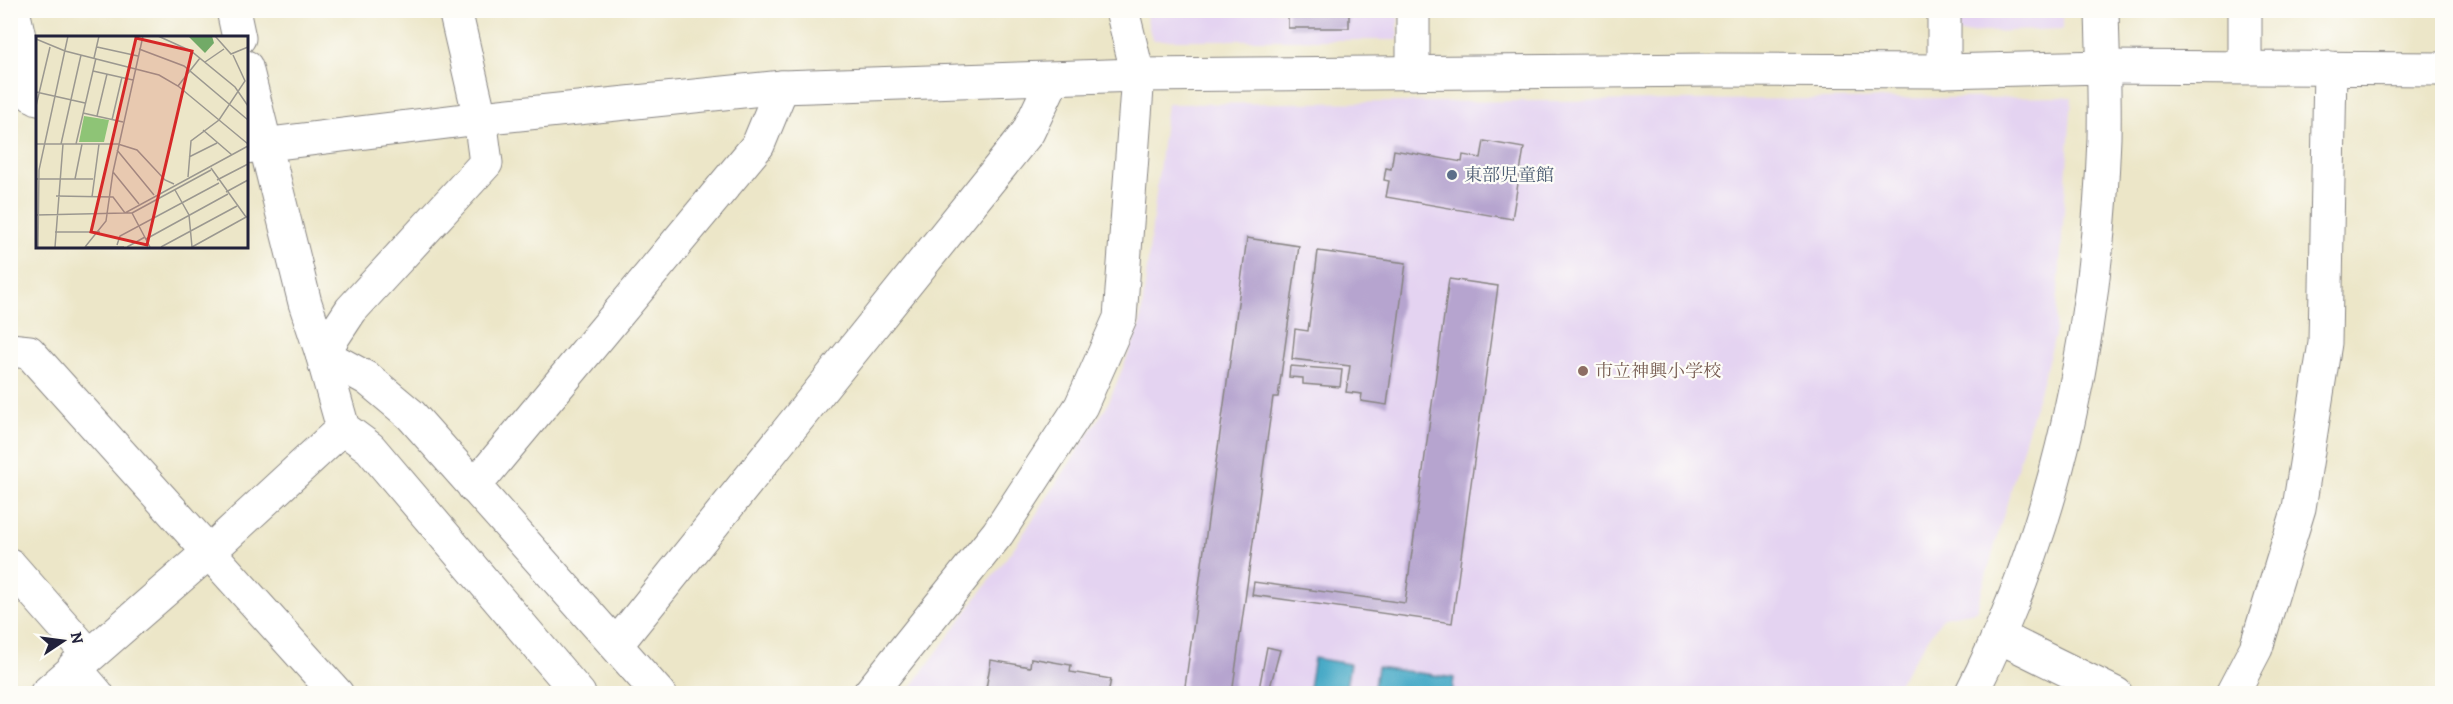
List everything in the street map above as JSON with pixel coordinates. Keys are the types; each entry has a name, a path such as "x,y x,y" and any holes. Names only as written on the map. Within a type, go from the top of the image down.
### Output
{"street":[{"path":"13,10 27,91"},
{"path":"233,10 239,36"},
{"path":"322,354 351,310 486,164 480,118 456,10"},
{"path":"869,693 998,533 1081,406 1120,318 1138,75 1122,10"},
{"path":"1413,10 1413,73"},
{"path":"1944,10 1944,71"},
{"path":"1971,693 2000,637 2043,513 2080,375 2096,258 2104,136 2103,10"},
{"path":"2245,10 2245,66"},
{"path":"255,146 480,118 782,87 1138,75 1944,71 2245,66 2442,69"},
{"path":"2232,693 2256,648 2299,508 2324,355 2330,68"},
{"path":"616,645 1028,132 1053,79"},
{"path":"248,85 255,146 344,428 369,448 579,693"},
{"path":"474,487 758,145 782,87"},
{"path":"10,350 30,352 337,693"},
{"path":"322,354 368,379 411,415 659,693"},
{"path":"46,693 210,551 344,428"},
{"path":"10,565 82,661 97,693"},
{"path":"2000,637 2116,693"}],"shaded area":[{"path":"1145,11 1398,11 1398,40 1152,40"},
{"path":"1959,11 2063,11 2063,29 1959,33"},
{"name":"市立神興小学校","path":"2072,97 2055,336 1976,611 1943,617 1891,693 906,694 1018,542 1107,406 1140,326 1167,104"}],"water":[{"path":"1314,658 1350,664 1345,693 1308,693"},
{"path":"1377,667 1454,678 1452,693 1373,693"}],"building":[{"path":"1288,10 1349,10 1349,28 1288,28"},
{"name":"東部児童館","path":"1484,141 1524,148 1512,219 1386,197 1389,181 1384,180 1386,168 1391,169 1394,150 1462,162 1463,155 1481,158"},
{"path":"1247,238 1299,246 1278,397 1273,397 1232,694 1184,694"},
{"path":"1318,251 1406,263 1387,405 1361,401 1362,394 1346,392 1350,366 1292,359 1295,329 1308,331"},
{"path":"1449,279 1498,286 1452,623 1252,595 1254,582 1405,603"},
{"path":"1290,366 1342,370 1340,387 1303,384 1303,378 1289,377"},
{"path":"1267,647 1280,650 1269,691 1259,689"},
{"path":"1031,658 1071,665 1070,672 1111,679 1108,694 985,694 991,660 1030,667"}],"place":[{"name":"東部児童館","path":"1452,175"},
{"name":"市立神興小学校","path":"1583,371"}]}
